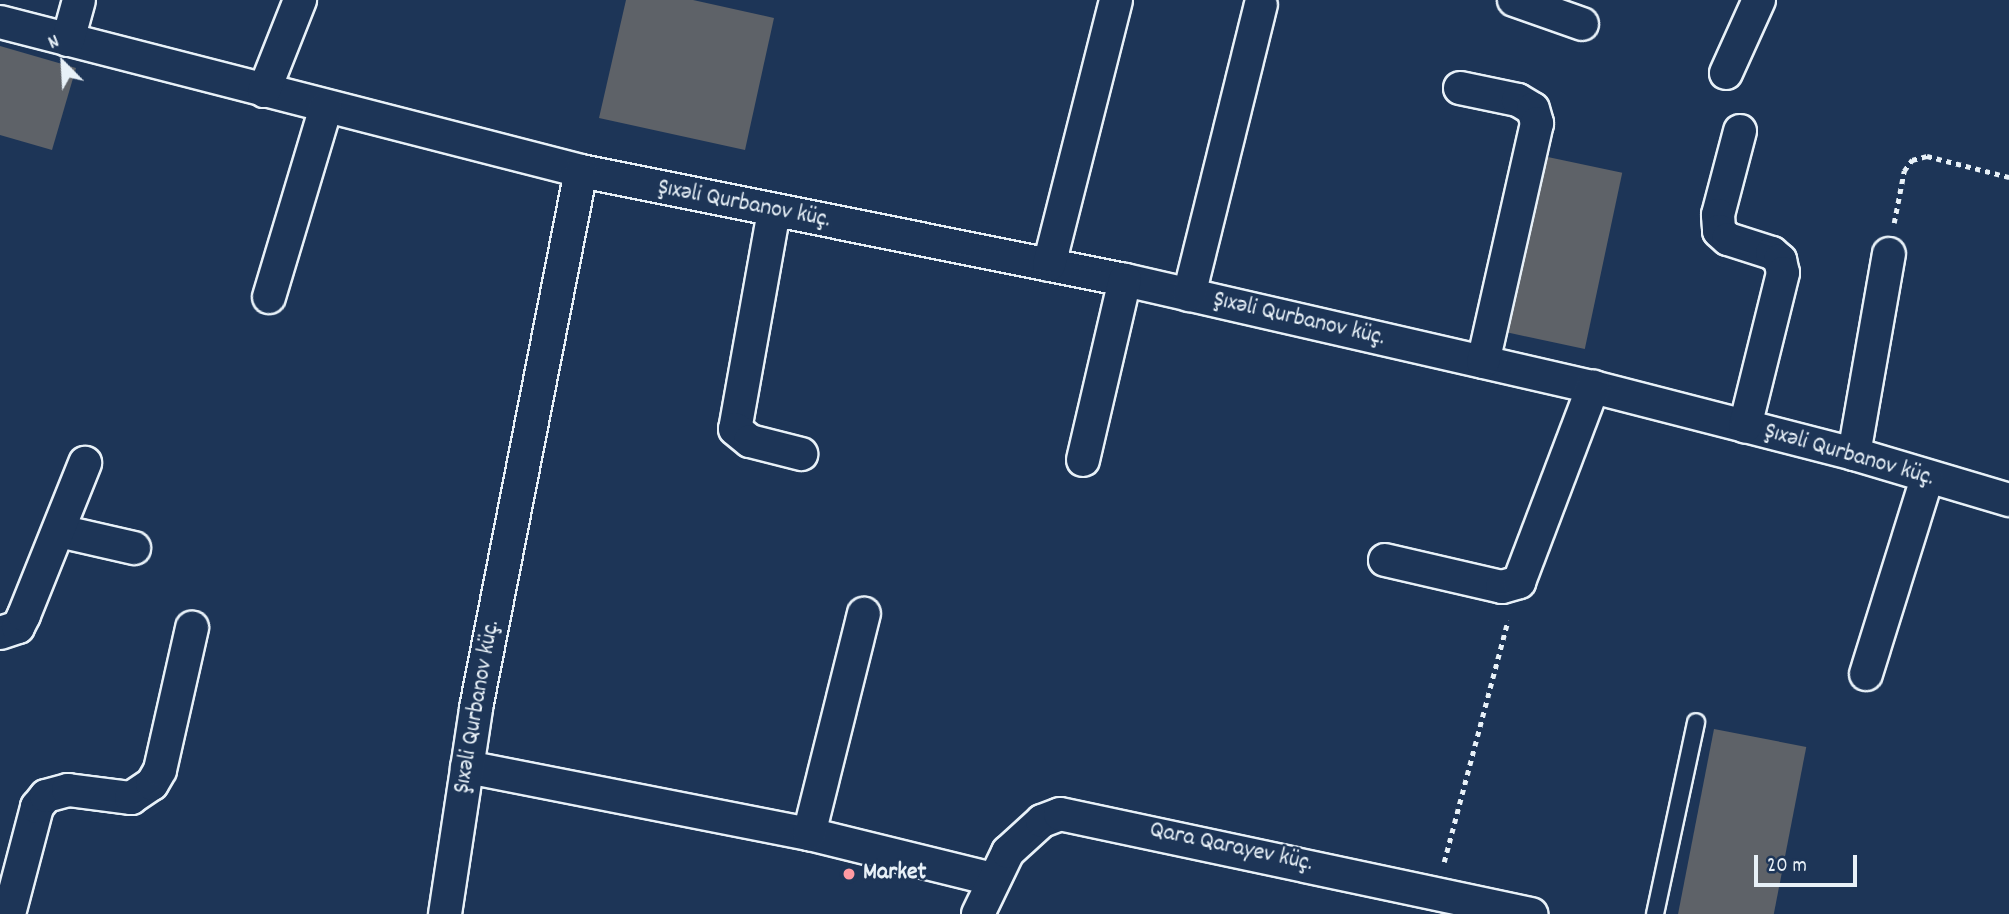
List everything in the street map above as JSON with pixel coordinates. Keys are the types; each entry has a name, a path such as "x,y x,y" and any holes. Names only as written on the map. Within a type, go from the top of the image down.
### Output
{"street":[{"path":"68,40 79,0"},
{"path":"264,91 300,0"},
{"path":"1049,265 1116,0"},
{"path":"1514,0 1582,24"},
{"path":"1726,73 1759,0"},
{"path":"1189,295 1261,5"},
{"name":"Şıxəli Qurbanov küç.","path":"0,22 581,171 1125,280 1593,387 1854,454 1927,478 2009,500"},
{"path":"1460,88 1518,100 1532,109 1537,123 1483,362"},
{"path":"270,297 326,107"},
{"path":"1740,131 1718,215 1719,231 1728,239 1772,253 1780,260 1783,273 1745,426"},
{"name":"Şıxəli Qurbanov küç.","path":"445,914 467,767 581,171"},
{"path":"774,211 735,429 750,442 802,454"},
{"path":"1854,454 1889,254"},
{"path":"1083,460 1125,280"},
{"path":"1385,560 1502,587 1518,582 1593,387"},
{"path":"0,633 18,627 85,463"},
{"path":"1866,674 1927,478"},
{"path":"59,531 134,548"},
{"path":"809,834 864,614"},
{"path":"9,914 37,807 46,796 68,790 131,798 152,784 192,628"},
{"path":"467,767 809,834 992,878"},
{"name":"Qara Qarayev küç.","path":"978,914 992,878 1024,835 1060,814 1532,914"}],"lane":[{"path":"1655,914 1696,722"}],"path":[{"path":"1889,254 1904,171 1912,160 1927,156 2009,177"},
{"path":"1435,893 1518,582"}],"building":[{"path":"626,0 693,0 774,18 745,150 599,118"},
{"path":"0,46 76,68 52,150 0,135"},
{"path":"1543,156 1622,173 1585,349 1506,332"},
{"path":"1714,729 1806,747 1774,914 1678,914"}],"place":[{"name":"Market","path":"849,874"}]}
